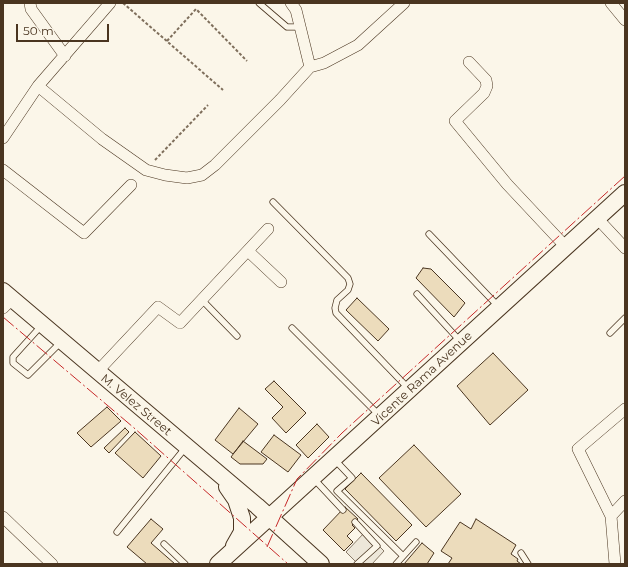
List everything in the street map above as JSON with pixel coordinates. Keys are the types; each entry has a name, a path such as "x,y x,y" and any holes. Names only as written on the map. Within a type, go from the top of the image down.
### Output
{"main road":[{"name":"Vicente Rama Avenue","path":"219,563 625,193"},
{"name":"M. Velez Street","path":"6,299 42,325 270,517 320,564"},
{"path":"212,469 236,500 243,521 242,532 238,541 219,563"}],"street":[{"path":"30,3 31,9 65,56"},
{"path":"3,138 38,86 110,3"},
{"path":"291,3 296,10 310,67"},
{"path":"38,86 102,139 146,170 165,175 187,178 202,175 215,165 280,100 310,67 324,63 358,45 404,3"},
{"path":"611,3 625,20"},
{"path":"469,62 486,80 487,86 480,96 455,121 508,184 566,247"},
{"path":"3,170 84,233 131,185"},
{"path":"597,218 625,248"},
{"path":"97,372 158,307 180,323 268,229"},
{"path":"248,251 281,282"},
{"path":"615,564 611,516 578,449 625,409"},
{"path":"611,516 625,501"},
{"path":"3,517 52,564"}],"lane":[{"path":"258,3 287,27 300,27"},
{"path":"273,202 348,278 350,284 348,290 337,300 335,308 336,313 409,390"},
{"path":"429,234 500,307"},
{"path":"417,294 461,342"},
{"path":"202,300 237,336"},
{"path":"610,333 625,318"},
{"path":"42,325 13,357 13,363 24,373 28,375 31,374 62,342"},
{"path":"292,328 381,416"},
{"path":"117,532 186,447"},
{"path":"334,459 352,478 337,491 403,556"},
{"path":"313,477 343,510"},
{"path":"355,522 377,546 357,564"},
{"path":"396,564 416,542"},
{"path":"164,544 185,564"},
{"path":"521,553 528,564"}],"path":[{"path":"123,3 223,90"},
{"path":"167,41 196,9 247,60"},
{"path":"146,170 208,106"}],"shaded area":[{"path":"365,532 384,551 372,564 358,564 346,552"}],"building":[{"path":"423,268 431,269 465,303 454,317 416,278"},
{"path":"357,298 389,329 378,341 346,310"},
{"path":"493,353 528,390 490,425 457,386"},
{"path":"274,381 306,413 286,433 272,418 283,407 265,389"},
{"path":"107,407 121,421 91,447 77,433"},
{"path":"239,408 258,424 233,454 215,440"},
{"path":"317,424 329,437 308,458 296,445"},
{"path":"125,428 129,432 109,453 104,448"},
{"path":"135,432 161,456 143,478 115,453"},
{"path":"274,435 301,455 288,472 261,452"},
{"path":"243,441 267,459 263,464 240,464 231,457"},
{"path":"414,445 461,494 426,527 379,478"},
{"path":"361,473 412,525 396,541 345,489"},
{"path":"345,507 358,519 352,525 355,528 347,536 353,542 344,551 323,530"},
{"path":"151,519 163,529 151,543 175,564 147,564 127,547"},
{"path":"476,519 516,545 511,554 518,559 517,561 521,564 448,564 452,558 441,551 460,522 471,529"},
{"path":"422,543 434,553 427,564 404,564"}],"power":[{"path":"267,547 297,479 342,433 625,176"},
{"path":"3,317 133,427 288,564"}]}
